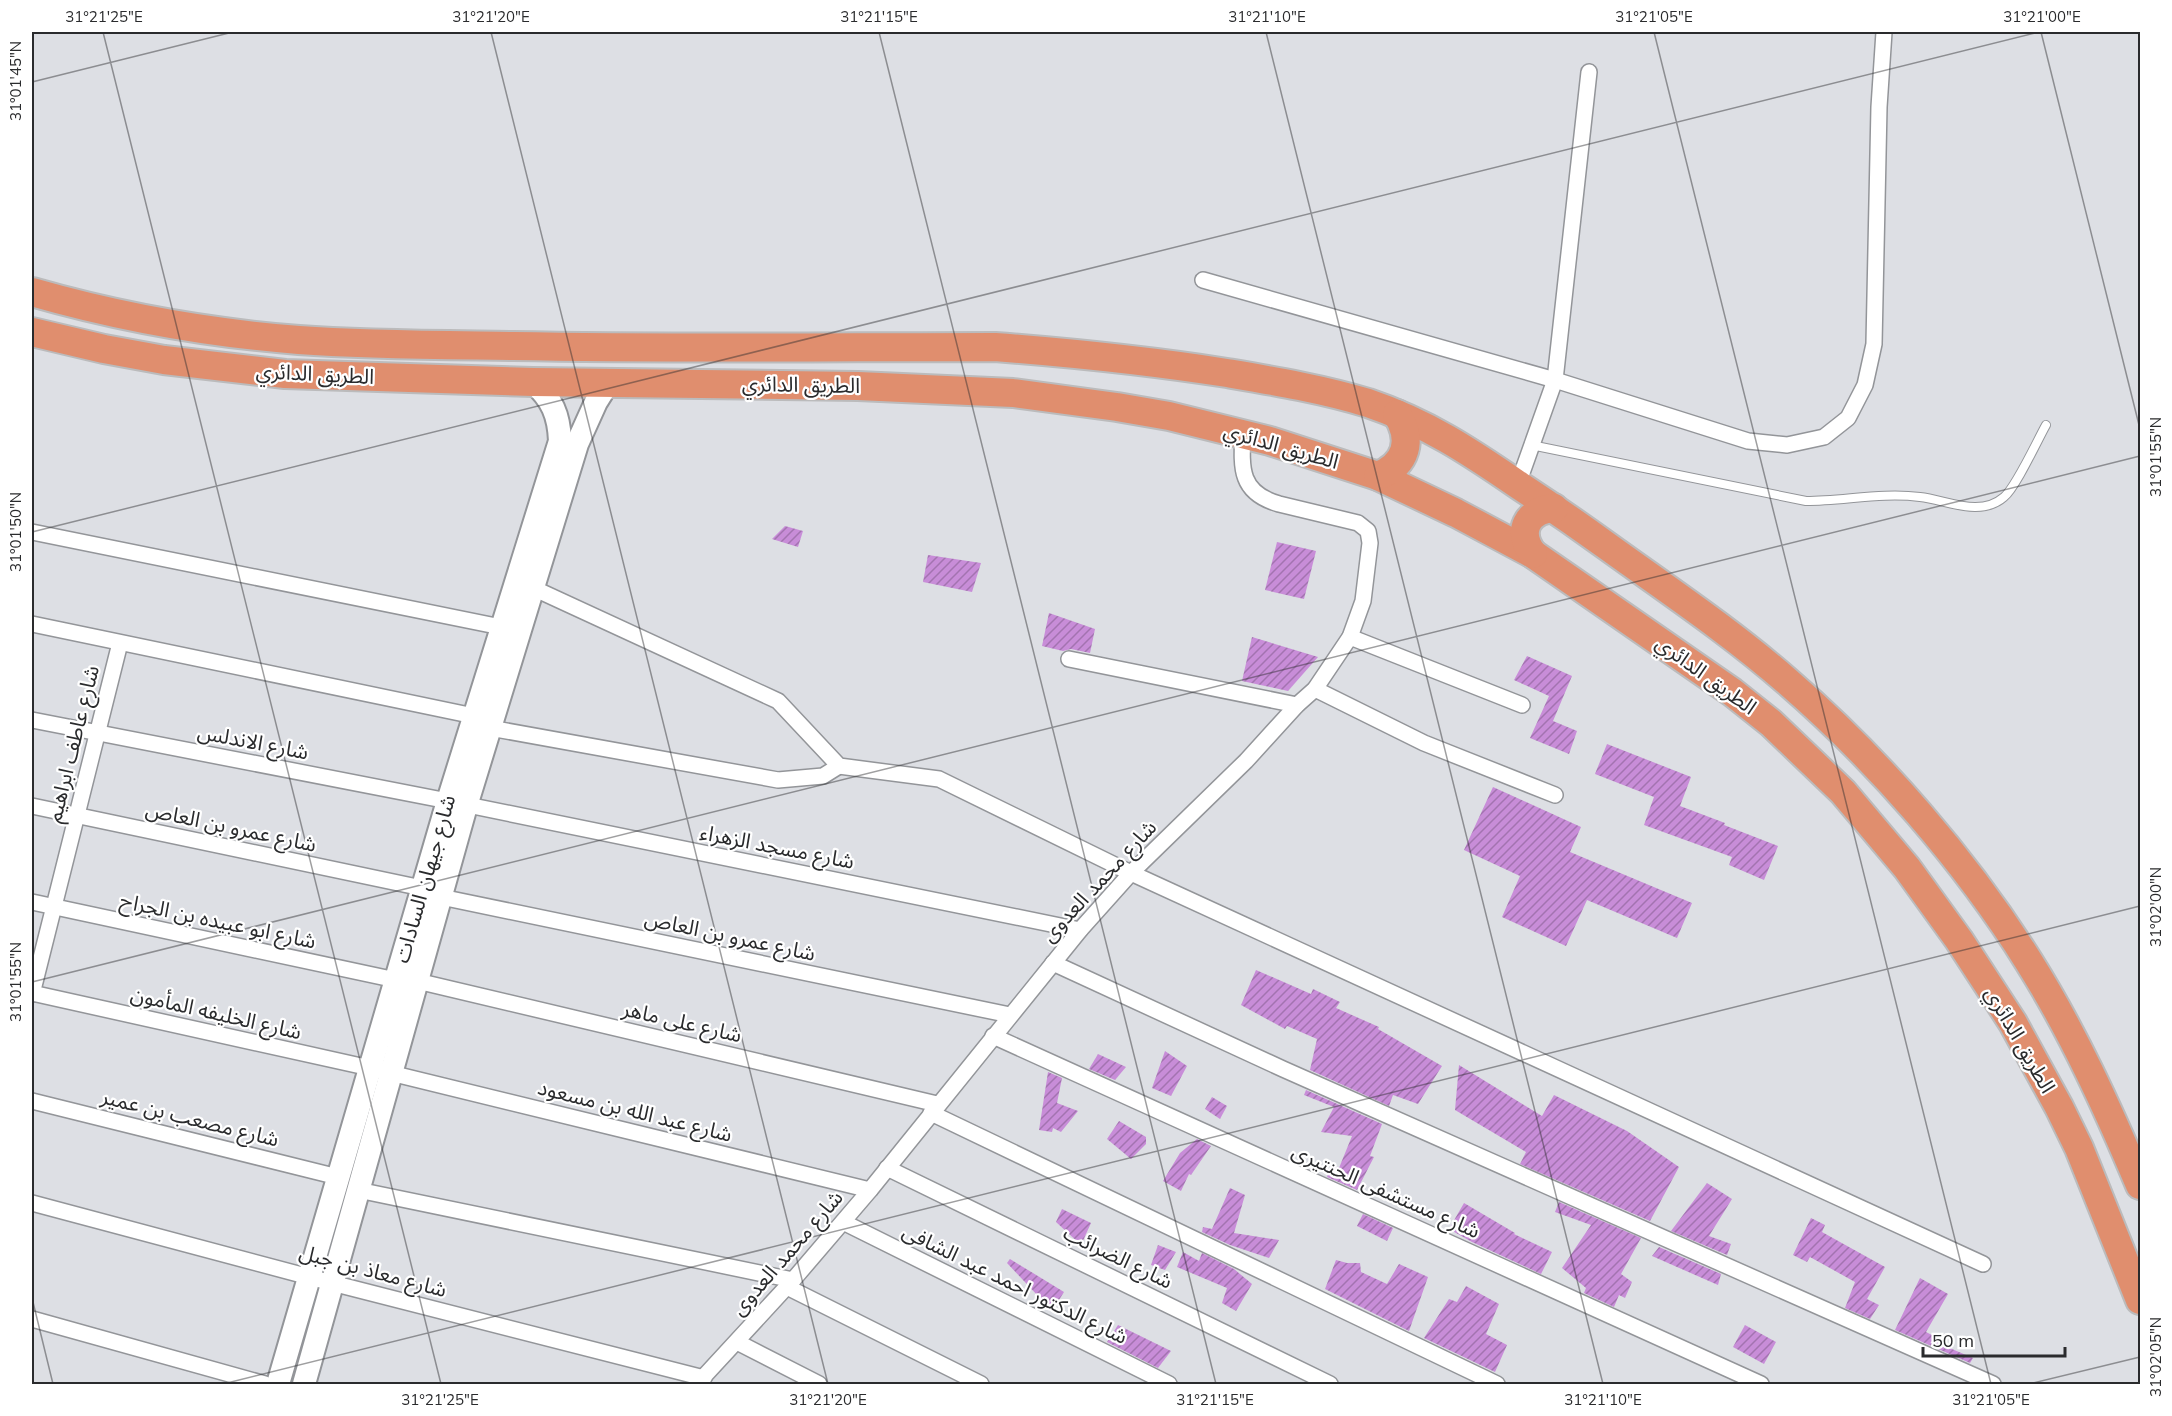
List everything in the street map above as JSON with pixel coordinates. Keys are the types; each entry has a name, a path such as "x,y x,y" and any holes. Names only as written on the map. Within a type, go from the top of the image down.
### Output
{"highway":[{"name":"الطريق الدائري","path":"32,292 145,320 221,332 298,340 599,347 994,347 1058,352 1249,376 1341,395 1397,414 1460,445 1554,508 1745,646 1789,682 1870,761 1941,841 2002,921 2055,1007 2104,1102 2140,1185"},
{"name":"الطريق الدائري","path":"32,332 114,351 224,368 285,374 533,382 858,386 1013,393 1128,409 1243,434 1378,476 1456,513 1533,554 1740,698 1808,757 1876,829 1964,948 2037,1066 2098,1190 2140,1300"},
{"path":"1378,476 1397,465 1403,455 1406,434 1397,414"},
{"path":"1533,554 1524,537 1529,519 1545,509 1554,508"}],"main road":[{"name":"شارع جيهان السادات","path":"482,722 501,627 560,441 559,424 554,408 545,393 533,382"},
{"name":"شارع جيهان السادات","path":"278,1384 338,1177 380,1071 482,722 533,588 577,444 596,402 608,383"},
{"name":"شارع جيهان السادات","path":"304,1384 358,1190 380,1071"}],"street":[{"path":"1203,280 1555,380 1748,441 1787,445 1824,437 1848,418 1865,385 1874,344 1879,107 1884,32"},
{"path":"1518,484 1555,380 1589,72"},
{"name":"شارع محمد العدوى","path":"700,1381 790,1283 870,1190 1080,930 1131,873 1246,761 1315,688 1350,637 1363,601 1370,543 1368,531 1358,523 1267,501 1257,494 1243,475 1241,464 1243,434"},
{"path":"32,532 501,627"},
{"path":"533,588 778,701 839,766 939,779 1131,873 1983,1264"},
{"path":"32,624 482,722 778,780 823,776 839,766"},
{"path":"1350,637 1522,705"},
{"name":"شارع عاطف ابراهيم","path":"32,993 120,643"},
{"path":"1070,659 1297,705"},
{"path":"1315,688 1424,743 1555,795"},
{"name":"شارع الاندلس","path":"32,720 457,803"},
{"name":"شارع مسجد الزهراء","path":"457,803 1080,930"},
{"name":"شارع عمرو بن العاص","path":"32,806 1010,1015"},
{"name":"شارع ابو عبيده بن الجراح","path":"32,902 406,981"},
{"path":"1053,963 1283,1069 1993,1384"},
{"name":"شارع على ماهر","path":"406,981 934,1108 1497,1384"},
{"name":"شارع الخليفه المأمون","path":"32,993 380,1071"},
{"name":"شارع مستشفى الحنتيرى","path":"993,1036 1761,1384"},
{"name":"شارع عبد الله بن مسعود","path":"380,1071 870,1190"},
{"name":"شارع مصعب بن عمير","path":"32,1101 338,1177"},
{"name":"شارع الضرائب","path":"887,1168 1330,1384"},
{"path":"358,1190 790,1283 981,1384"},
{"name":"شارع معاذ بن جبل","path":"32,1203 700,1381"},
{"name":"شارع الدكتور احمد عبد الشافى","path":"843,1222 1170,1384"},
{"path":"32,1319 265,1384"},
{"path":"737,1342 819,1384"}],"lane":[{"path":"1531,445 1806,501 1836,501 1901,495 1924,497 1969,507 1988,505 2005,496 2046,425"}],"building":[{"path":"785,526 803,531 798,547 772,539"},
{"path":"1277,542 1316,551 1304,599 1265,590"},
{"path":"928,555 981,563 972,592 923,582"},
{"path":"1049,613 1095,629 1090,653 1071,649 1063,651 1042,646"},
{"path":"1252,637 1318,657 1288,691 1242,681"},
{"path":"1527,656 1572,676 1553,721 1577,731 1569,754 1530,738 1549,696 1514,680"},
{"path":"1607,744 1691,777 1680,806 1778,846 1764,880 1729,865 1732,857 1644,825 1654,797 1595,774"},
{"path":"1493,787 1581,827 1570,852 1692,903 1677,938 1587,900 1566,946 1502,917 1520,876 1464,850"},
{"path":"1256,970 1311,994 1313,989 1340,1002 1336,1008 1379,1027 1378,1029 1442,1066 1418,1104 1393,1095 1389,1106 1310,1070 1317,1039 1287,1026 1285,1029 1241,1005"},
{"path":"1165,1051 1187,1066 1171,1096 1152,1088"},
{"path":"1098,1054 1126,1067 1115,1080 1089,1069"},
{"path":"1459,1065 1542,1116 1554,1095 1627,1131 1679,1167 1650,1221 1520,1164 1526,1152 1455,1110"},
{"path":"1048,1072 1062,1078 1057,1103 1078,1111 1061,1132 1053,1128 1052,1132 1039,1130"},
{"path":"1306,1090 1382,1124 1370,1156 1374,1157 1357,1190 1327,1177 1332,1166 1339,1168 1352,1136 1321,1132 1334,1107 1304,1095"},
{"path":"1212,1097 1227,1106 1220,1119 1205,1109"},
{"path":"1119,1121 1146,1137 1146,1144 1131,1159 1107,1139"},
{"path":"1197,1139 1211,1146 1191,1175 1189,1174 1181,1191 1163,1181 1180,1153"},
{"path":"1707,1183 1732,1199 1709,1236 1731,1244 1727,1255 1671,1231"},
{"path":"1230,1188 1245,1195 1234,1233 1279,1240 1269,1258 1230,1245 1202,1232 1203,1227 1212,1229"},
{"path":"1559,1202 1641,1238 1621,1274 1632,1282 1625,1298 1619,1295 1614,1307 1584,1293 1586,1288 1562,1268 1591,1225 1555,1212"},
{"path":"1464,1203 1514,1234 1552,1252 1541,1274 1449,1229"},
{"path":"1062,1209 1091,1223 1081,1245 1056,1222"},
{"path":"1363,1214 1393,1228 1387,1241 1357,1226"},
{"path":"1811,1218 1825,1225 1822,1232 1885,1267 1867,1299 1879,1305 1870,1319 1845,1308 1855,1282 1810,1257 1807,1262 1793,1255"},
{"path":"1158,1245 1176,1252 1165,1270 1151,1265"},
{"path":"1659,1247 1721,1274 1718,1285 1652,1256"},
{"path":"1183,1252 1199,1261 1202,1253 1234,1269 1252,1284 1236,1311 1222,1303 1227,1288 1177,1267"},
{"path":"1010,1259 1064,1292 1052,1311 1007,1263"},
{"path":"1336,1260 1360,1263 1361,1272 1387,1284 1399,1264 1428,1277 1409,1331 1325,1289"},
{"path":"1920,1278 1948,1294 1926,1332 1940,1339 1938,1343 1973,1358 1970,1363 1895,1330"},
{"path":"1466,1286 1499,1304 1486,1334 1507,1345 1495,1372 1424,1338 1449,1299 1457,1302"},
{"path":"1118,1325 1171,1351 1158,1368 1107,1342"},
{"path":"1745,1325 1776,1342 1764,1364 1733,1347"}]}
